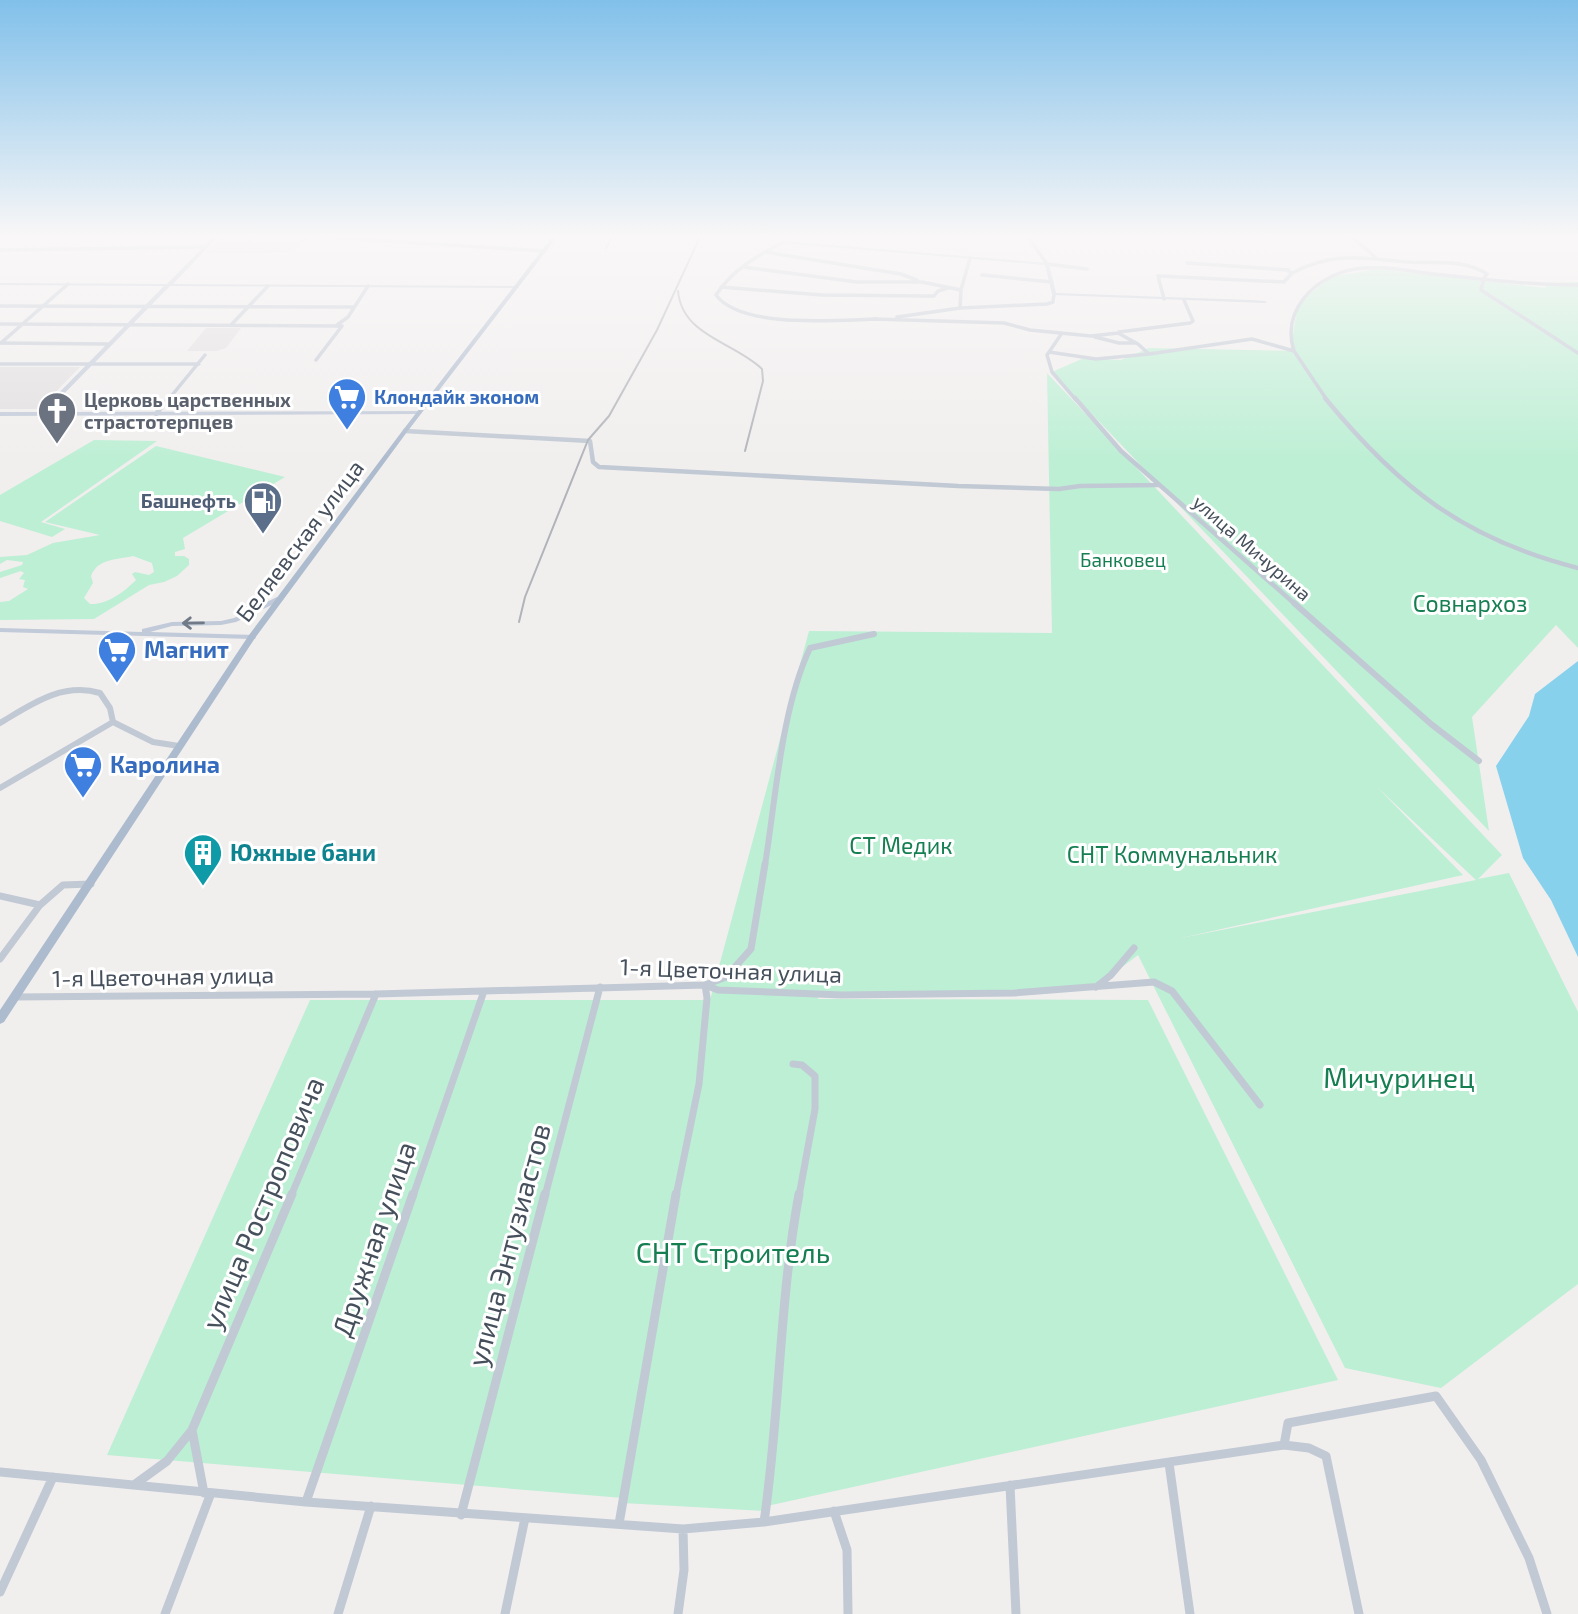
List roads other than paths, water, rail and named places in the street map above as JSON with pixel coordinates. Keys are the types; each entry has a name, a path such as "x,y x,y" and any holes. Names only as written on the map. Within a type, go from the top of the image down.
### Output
{"main road":[{"name":"Беляевская улица","path":"0,1020 91,884 178,746 252,638 497,312"}],"street":[{"path":"0,344 36,312"},
{"path":"41,414 140,312"},
{"path":"231,326 244,312"},
{"path":"316,360 350,312"},
{"path":"739,312 752,316 1004,323 1030,330 1138,344"},
{"path":"874,319 926,312"},
{"path":"1091,336 1190,323 1193,321 1192,312"},
{"path":"1294,312 1288,326 1294,351 1307,376 1363,443 1407,486 1447,517 1502,546 1578,568"},
{"path":"1515,312 1578,353"},
{"path":"0,324 340,325"},
{"path":"1062,333 1049,352 1096,359 1260,340 1294,351"},
{"path":"1118,333 1138,344 1149,354"},
{"path":"0,344 109,344"},
{"name":"улица Мичурина","path":"1049,352 1047,355 1052,372 1121,450 1431,724 1479,761"},
{"path":"156,414 205,355"},
{"path":"0,365 199,364"},
{"path":"0,414 420,412"},
{"path":"405,432 590,441 593,462 599,467 958,486 1059,489 1080,486 1158,485"},
{"path":"132,634 172,624 236,620 280,599"},
{"path":"1,630 252,638"},
{"path":"619,1524 698,1084 707,998 705,985 726,977 751,948 790,711 799,673 810,648 874,634"},
{"path":"0,723 65,690 91,689 105,699 113,722 153,742 178,746"},
{"path":"0,788 113,722"},
{"path":"0,959 40,905 63,885 91,884"},
{"path":"0,896 40,905"},
{"path":"1094,988 1111,975 1134,948"},
{"name":"1-я Цветочная улица","path":"15,997 376,994 705,985 718,990 841,995 1014,993 1154,982 1172,991 1261,1105"},
{"name":"улица Энтузиастов","path":"461,1515 600,987"},
{"name":"Дружная улица","path":"306,1502 484,991"},
{"name":"улица Ростроповича","path":"134,1485 158,1471 179,1450 192,1430 376,994"},
{"path":"764,1522 773,1461 788,1252 815,1109 815,1076 802,1065 793,1064"},
{"path":"1284,1445 1288,1423 1436,1396 1481,1460 1530,1558 1547,1614"},
{"path":"165,1614 208,1493 192,1430"},
{"path":"0,1472 461,1515 683,1529 764,1522 1105,1469 1169,1463 1284,1445 1308,1448 1326,1456 1359,1614"},
{"path":"1169,1463 1190,1614"},
{"path":"0,1592 53,1477"},
{"path":"1010,1485 1016,1614"},
{"path":"338,1614 371,1506"},
{"path":"834,1511 846,1535 850,1560 848,1614"},
{"path":"505,1614 526,1518"},
{"path":"678,1614 684,1570 683,1529"}],"water":[{"path":"1578,661 1578,957 1551,900 1523,858 1496,766 1529,716 1535,694"}],"railway":[{"path":"519,622 525,597 588,440 609,416 665,312"},
{"path":"686,312 711,337 762,369 763,381 745,451"}],"place":[{"name":"Клондайк эконом","path":"347,431"},
{"name":"Церковь царственных страстотерпцев","path":"57,445"},
{"name":"Башнефть","path":"263,535"},
{"name":"Магнит","path":"117,684"},
{"name":"Каролина","path":"83,799"},
{"name":"Южные бани","path":"203,887"}],"park label":[{"name":"Банковец","path":"1123,560"},
{"name":"Совнархоз","path":"1470,604"},
{"name":"СТ Медик","path":"901,846"},
{"name":"СНТ Коммунальник","path":"1172,855"},
{"name":"Мичуринец","path":"1399,1078"},
{"name":"СНТ Строитель","path":"733,1253"}]}
